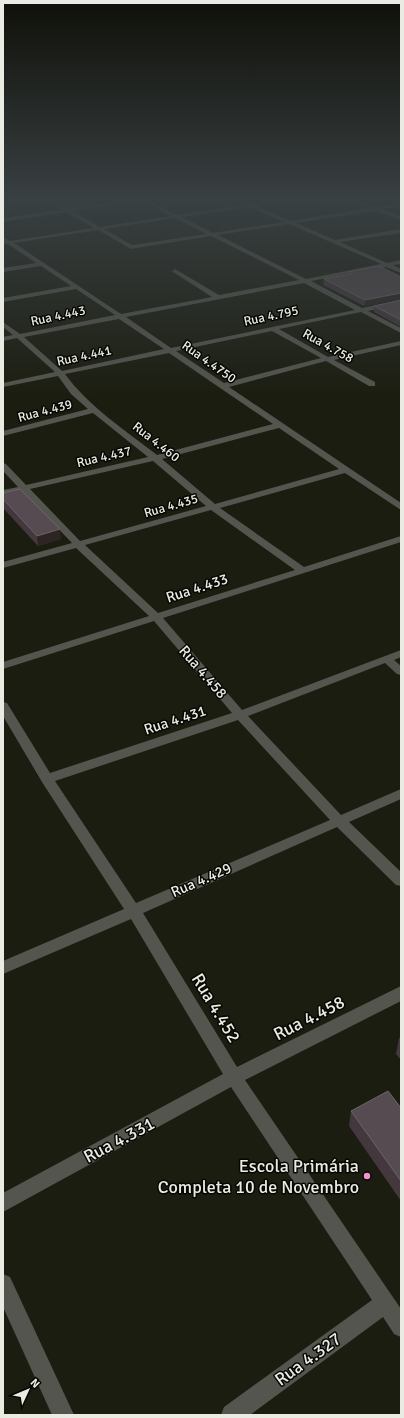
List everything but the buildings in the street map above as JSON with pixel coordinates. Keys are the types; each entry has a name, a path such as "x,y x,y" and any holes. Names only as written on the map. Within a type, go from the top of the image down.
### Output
{"street":[{"path":"3,270 28,266"},
{"name":"Rua 4.4750","path":"45,266 401,507"},
{"path":"276,266 401,331"},
{"name":"Rua 4.443","path":"3,339 381,266"},
{"path":"390,266 401,271"},
{"path":"176,271 217,297"},
{"path":"3,300 77,287"},
{"name":"Rua 4.795","path":"170,350 401,302"},
{"name":"Rua 4.460","path":"3,324 19,336 60,373 74,392 94,410 155,458 213,507 302,570"},
{"name":"Rua 4.758","path":"272,328 372,384"},
{"path":"222,386 401,342"},
{"name":"Rua 4.441","path":"3,385 170,350"},
{"name":"Rua 4.439","path":"3,434 94,410"},
{"name":"Rua 4.437","path":"3,493 155,458 279,425"},
{"name":"Rua 4.458","path":"3,466 79,545 156,617 240,715 338,820 401,881"},
{"name":"Rua 4.435","path":"3,565 346,470"},
{"name":"Rua 4.433","path":"3,666 401,539"},
{"name":"Rua 4.431","path":"47,779 240,715 401,653"},
{"path":"386,658 401,672"},
{"name":"Rua 4.452","path":"3,706 47,779 133,910 234,1077 401,1327"},
{"name":"Rua 4.429","path":"3,968 338,820 401,794"},
{"name":"Rua 4.458","path":"234,1077 401,994"},
{"name":"Rua 4.331","path":"3,1203 234,1077"},
{"path":"3,1284 63,1415"},
{"name":"Rua 4.327","path":"232,1415 385,1302"}],"place":[{"name":"Escola Primária Completa 10 de Novembro","path":"367,1176"}]}
